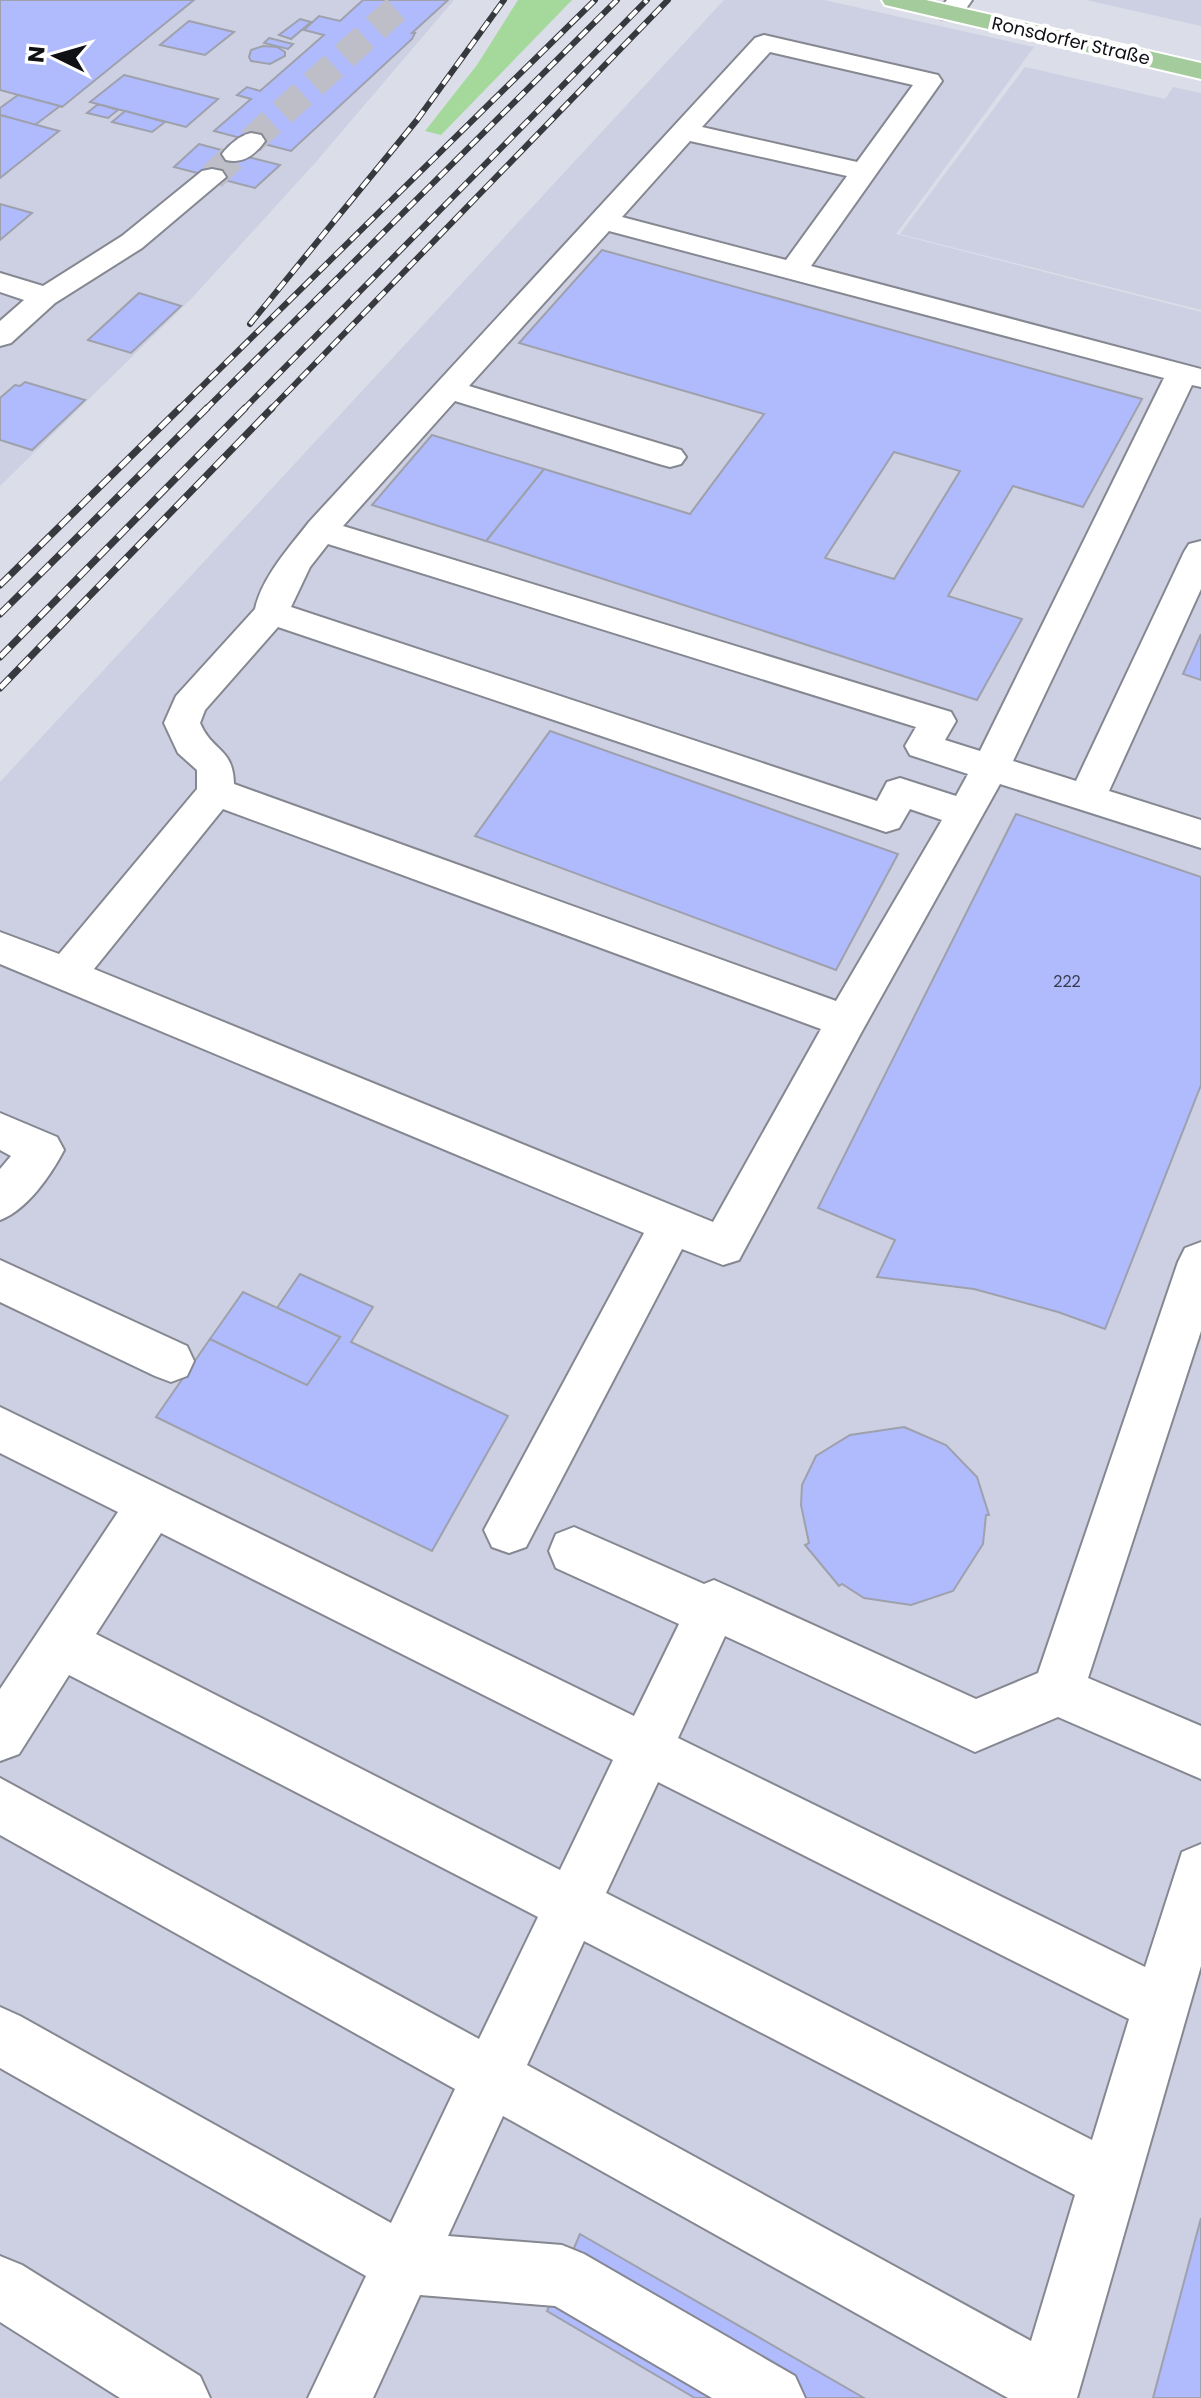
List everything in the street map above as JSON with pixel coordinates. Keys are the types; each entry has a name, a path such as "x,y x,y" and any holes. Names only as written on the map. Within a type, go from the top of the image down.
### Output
{"main road":[{"name":"Ronsdorfer Straße","path":"894,0 955,6 1201,71"}],"lane":[{"path":"66,974 216,792 215,765 191,744 182,723 189,705 272,613 275,598 296,562 321,530 764,43 929,81 793,271"},
{"path":"682,131 864,172"},
{"path":"0,337 45,297 74,282 184,202 212,177"},
{"path":"0,947 723,1246 846,1021 991,767 1191,376 601,220"},
{"path":"0,282 45,297"},
{"path":"451,390 670,457"},
{"path":"321,530 938,721 923,746 1201,834"},
{"path":"1087,798 1201,552"},
{"path":"272,613 886,818 900,792 965,813"},
{"path":"216,792 846,1021"},
{"path":"0,1131 42,1150 0,1201"},
{"path":"509,1530 672,1225"},
{"path":"1058,1691 1201,1262"},
{"path":"0,1280 171,1361"},
{"path":"0,1429 1160,2004"},
{"path":"0,1735 152,1504"},
{"path":"574,1551 711,1613"},
{"path":"340,2398 714,1605 975,1726 1058,1691 1201,1753"},
{"path":"60,1643 1108,2180"},
{"path":"0,1805 492,2077 1047,2392 1201,1871"},
{"path":"0,2036 403,2263 562,2276 773,2398"},
{"path":"0,2287 178,2398"}],"shaded area":[{"path":"0,0 454,0 315,163 192,298 0,486"},
{"path":"724,0 824,0 1034,47 896,234 1201,312 1201,2398 0,2398 0,782"},
{"path":"1086,0 1201,0 1201,26"},
{"path":"1025,67 1165,99 1173,87 1201,93 1201,310 900,234"}],"green space":[{"path":"518,0 572,0 441,135 425,131 477,65"}],"building":[{"path":"0,0 194,0 62,107 0,90"},
{"path":"363,0 448,0 412,33 415,33 412,39 291,151 214,131 251,99 237,95 247,87 260,91 324,35 304,30 319,16 340,21"},
{"path":"300,19 311,22 291,39 279,35"},
{"path":"189,21 234,32 205,55 160,45"},
{"path":"269,38 293,44 288,49 264,43"},
{"path":"263,46 277,47 285,52 285,56 270,64 251,61 251,50"},
{"path":"124,75 218,99 186,127 90,102"},
{"path":"18,95 60,106 35,125 0,115 0,108"},
{"path":"97,105 118,110 108,118 87,113"},
{"path":"125,111 165,122 152,132 112,122"},
{"path":"0,115 59,131 0,178"},
{"path":"199,144 280,165 255,188 174,167"},
{"path":"0,204 32,213 0,240"},
{"path":"602,250 1142,399 1083,507 1013,486 948,596 1022,619 977,700 486,541 544,469 690,514 764,414 519,343","holes":["894,452 960,471 894,579 825,558"]},
{"path":"139,293 181,306 131,353 88,340"},
{"path":"25,382 85,400 32,450 0,440 0,398 15,385"},
{"path":"432,435 544,469 486,541 372,505"},
{"path":"1201,634 1201,680 1183,674"},
{"path":"550,731 898,854 836,970 475,836"},
{"path":"1016,814 1201,877 1201,1085 1105,1329 1058,1312 974,1289 877,1277 895,1240 818,1208"},
{"path":"300,1274 373,1307 351,1342 508,1416 432,1551 156,1417 210,1339 307,1385 340,1337 277,1308"},
{"path":"243,1292 340,1337 307,1385 210,1339"},
{"path":"904,1427 946,1445 977,1477 989,1515 986,1515 983,1544 953,1591 911,1605 864,1598 842,1584 839,1586 805,1545 809,1543 801,1505 802,1485 816,1456 850,1435"},
{"path":"1201,2218 1201,2398 1153,2398"},
{"path":"580,2234 864,2398 695,2398 547,2311"}],"tunnel":[{"path":"251,141 406,0"},
{"path":"212,177 236,154"}],"railway":[{"path":"250,324 417,120 504,0"},
{"path":"178,410 595,0"},
{"path":"205,410 617,0"},
{"path":"243,410 647,0"},
{"path":"270,410 668,0"},
{"path":"0,585 180,408"},
{"path":"0,614 207,408"},
{"path":"0,657 245,408"},
{"path":"0,688 272,408"}]}
